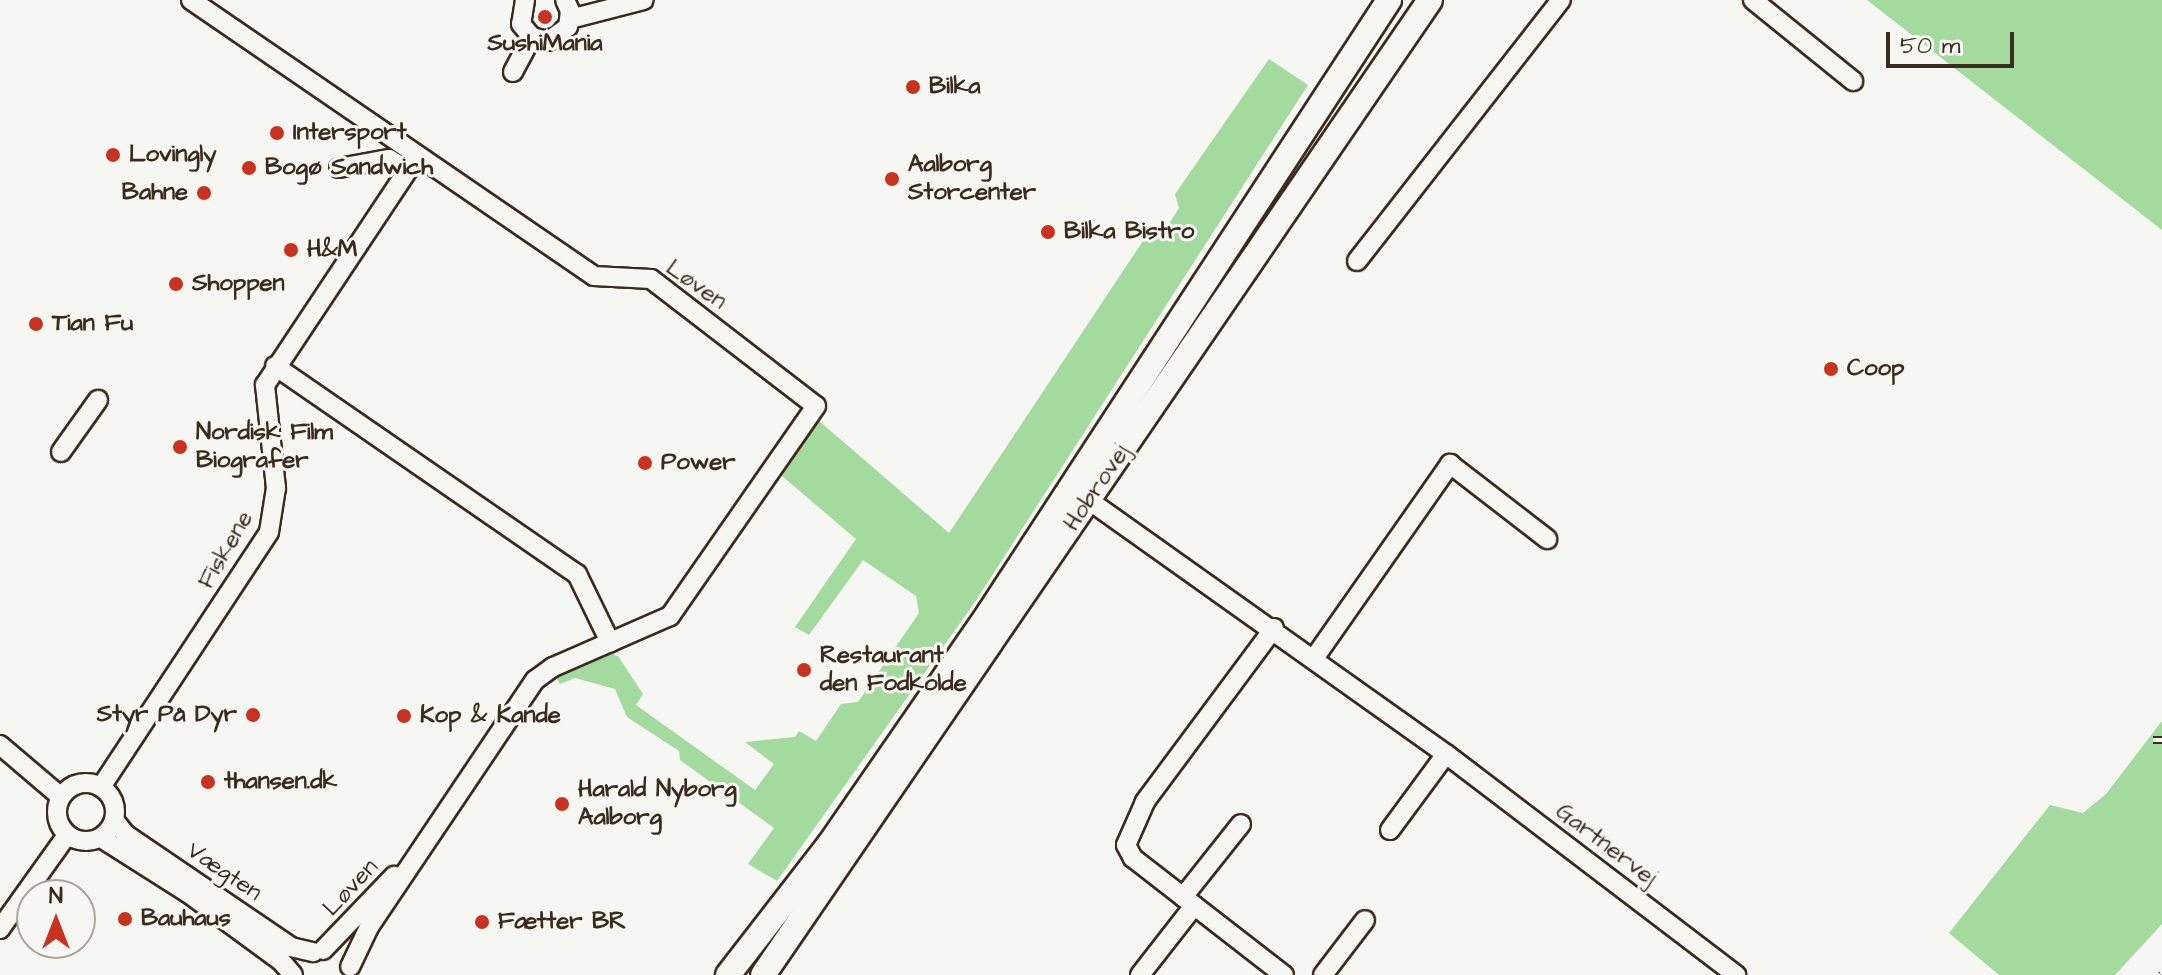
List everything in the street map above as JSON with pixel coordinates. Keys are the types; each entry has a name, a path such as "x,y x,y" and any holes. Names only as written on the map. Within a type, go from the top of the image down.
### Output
{"main road":[{"name":"Hobrovej","path":"728,975 853,811 1389,0"},
{"name":"Hobrovej","path":"763,975 1430,0"}],"street":[{"name":"Løven","path":"191,0 412,163 594,276 651,279 816,406 670,616 553,667 535,680 357,946 352,971"},
{"path":"525,0 521,24 532,37 556,38 570,19 644,0"},
{"path":"565,0 570,19"},
{"path":"1357,261 1561,0"},
{"path":"1753,0 1853,81"},
{"path":"513,72 532,37"},
{"path":"339,168 389,159 412,163"},
{"name":"Fiskene","path":"101,787 269,532 276,488 265,385 412,163"},
{"path":"275,366 577,574 610,642"},
{"path":"61,452 98,400"},
{"path":"1315,657 1450,464 1547,539"},
{"name":"Gartnervej","path":"1068,485 1315,657 1736,975"},
{"path":"1274,628 1145,802 1128,833 1133,858 1284,975"},
{"path":"0,745 61,797"},
{"path":"1390,830 1446,754"},
{"path":"75,785 101,787 114,802 115,821 101,838 84,842 67,835 58,821 61,797 75,785"},
{"name":"Vægten","path":"115,821 125,834 291,947 339,954 352,971"},
{"path":"1140,975 1241,824"},
{"path":"0,929 67,835"},
{"name":"Vægten","path":"101,838 188,893 281,961 294,975"},
{"name":"Løven","path":"294,975 300,962 318,951 413,858"},
{"path":"1323,975 1365,920"}],"green space":[{"path":"1867,0 2162,0 2162,230"},
{"path":"1269,59 1308,85 975,602 777,881 748,864 774,828 680,760 679,751 627,717 615,689 575,678 560,684 555,675 611,653 618,656 643,694 636,705 755,790 774,764 745,742 795,737 799,731 816,741 841,704 858,702 919,613 916,596 863,560 809,635 795,627 856,539 782,476 818,420 949,533 1143,241 1160,238 1179,208 1175,194"},
{"path":"2162,721 2162,924 2115,975 1999,975 1949,933 2050,805 2083,813 2106,794"}],"railway":[{"path":"2153,740 2162,740"}],"place":[{"name":"SushiMania","path":"545,17"},
{"name":"Bilka","path":"913,87"},
{"name":"Intersport","path":"277,133"},
{"name":"Lovingly","path":"113,155"},
{"name":"Bogø Sandwich","path":"249,168"},
{"name":"Aalborg Storcenter","path":"892,179"},
{"name":"Bahne","path":"204,193"},
{"name":"Bilka Bistro","path":"1048,232"},
{"name":"H&M","path":"291,250"},
{"name":"Shoppen","path":"176,284"},
{"name":"Tian Fu","path":"36,324"},
{"name":"Coop","path":"1831,369"},
{"name":"Nordisk Film Biografer","path":"180,447"},
{"name":"Power","path":"645,463"},
{"name":"Restaurant den Fodkolde","path":"804,670"},
{"name":"Styr På Dyr","path":"253,715"},
{"name":"Kop & Kande","path":"404,716"},
{"name":"thansen.dk","path":"208,782"},
{"name":"Harald Nyborg Aalborg","path":"562,804"},
{"name":"Bauhaus","path":"125,919"},
{"name":"Fætter BR","path":"482,922"}]}
